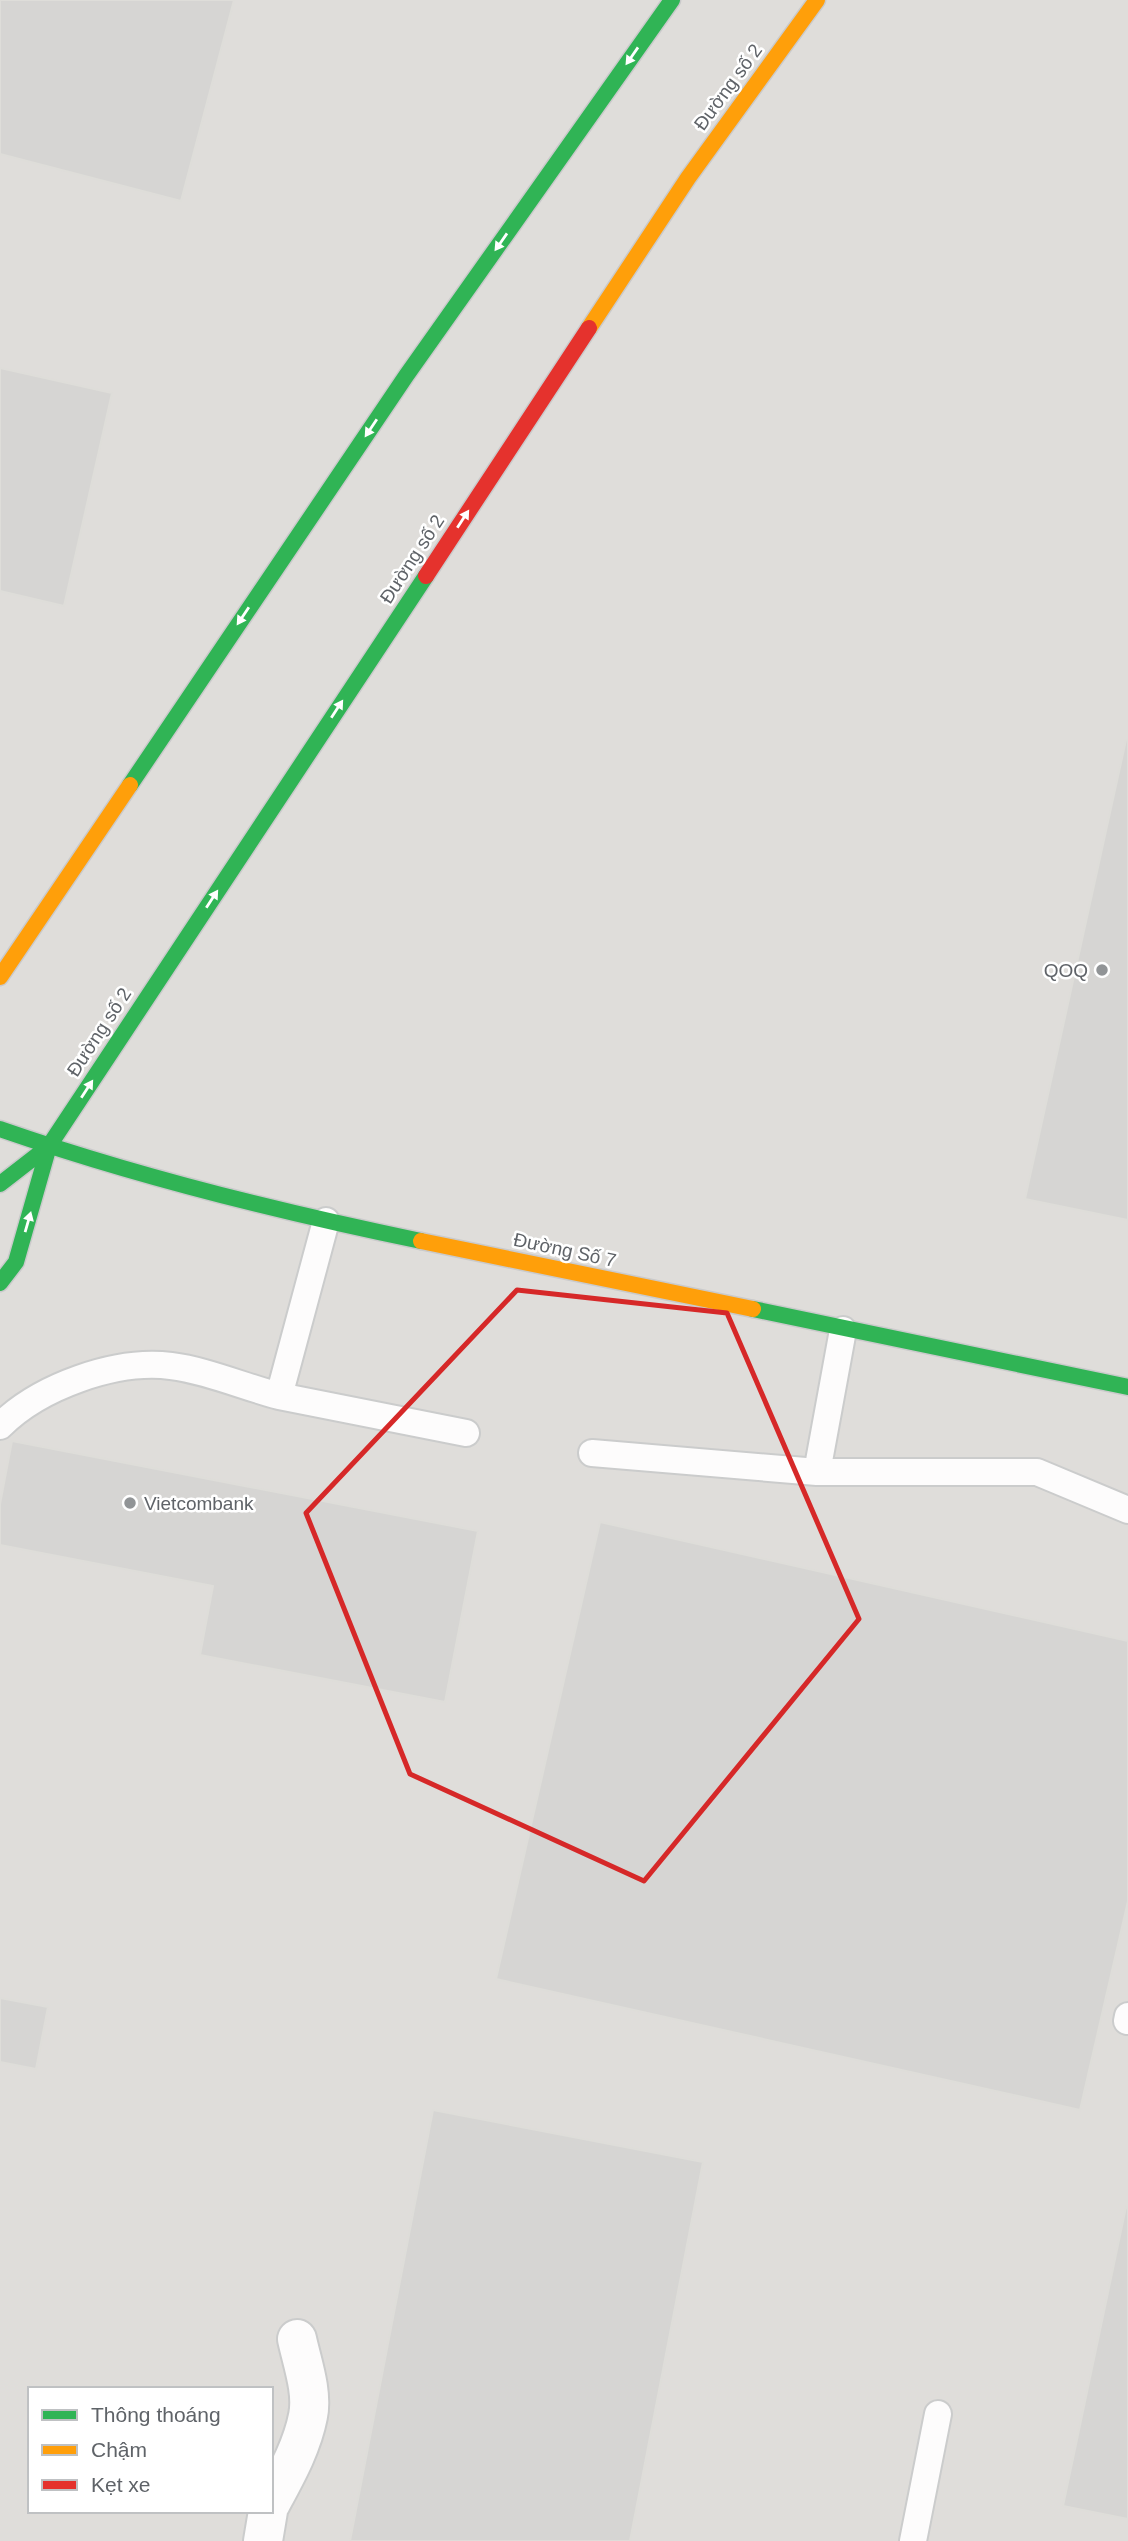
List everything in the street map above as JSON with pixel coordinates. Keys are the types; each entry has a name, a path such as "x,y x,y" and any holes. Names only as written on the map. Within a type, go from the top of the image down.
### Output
{"main road":[{"path":"0,977 392,397 672,0"},
{"name":"Đường số 2","path":"0,1283 16,1262 49,1146 688,178 817,0"},
{"name":"Đường Số 7","path":"0,1129 49,1146 326,1222 1128,1387"},
{"name":"Đường số 2","path":"0,1184 49,1146"}],"street":[{"path":"273,2499 294,2459 309,2414 306,2377 297,2339"},
{"path":"263,2541 268,2513"}],"lane":[{"path":"279,1396 326,1222"},
{"path":"817,1472 843,1330"},
{"path":"0,1426 20,1406 49,1390 111,1369 171,1366 279,1396 466,1433"},
{"path":"592,1453 817,1472 1037,1472 1128,1510"},
{"path":"913,2541 938,2414"}],"highlighted area":[{"path":"517,1290 727,1313 859,1619 644,1881 410,1774 306,1513"}],"shaded area":[{"path":"0,0 1128,0 1128,2541 0,2541"}],"building":[{"path":"0,0 234,0 181,201 0,154"},
{"path":"0,368 112,393 64,606 0,591"},
{"name":"QOQ","path":"1128,740 1128,1220 1025,1199"},
{"path":"12,1441 478,1531 445,1702 200,1655 213,1586 0,1545 0,1504"},
{"path":"600,1522 1128,1641 1128,1901 1080,2110 496,1979"},
{"path":"0,1998 48,2007 36,2069 0,2062"},
{"path":"433,2110 703,2162 630,2541 350,2541"},
{"path":"1126,2207 1128,2208 1128,2519 1063,2506"}],"traffic: fast":[{"path":"130,785 406,376 672,0"},
{"path":"0,1283 16,1262 49,1146 426,576"},
{"path":"0,1129 208,1192 421,1241"},
{"path":"0,1184 49,1146"},
{"path":"753,1309 1128,1387"}],"traffic: slow":[{"path":"589,328 688,178 817,0"},
{"path":"0,977 130,785"},
{"path":"421,1241 753,1309"}],"traffic: jam":[{"path":"426,576 589,328"}],"place":[{"name":"QOQ","path":"1102,970"},
{"name":"Vietcombank","path":"130,1503"}]}
